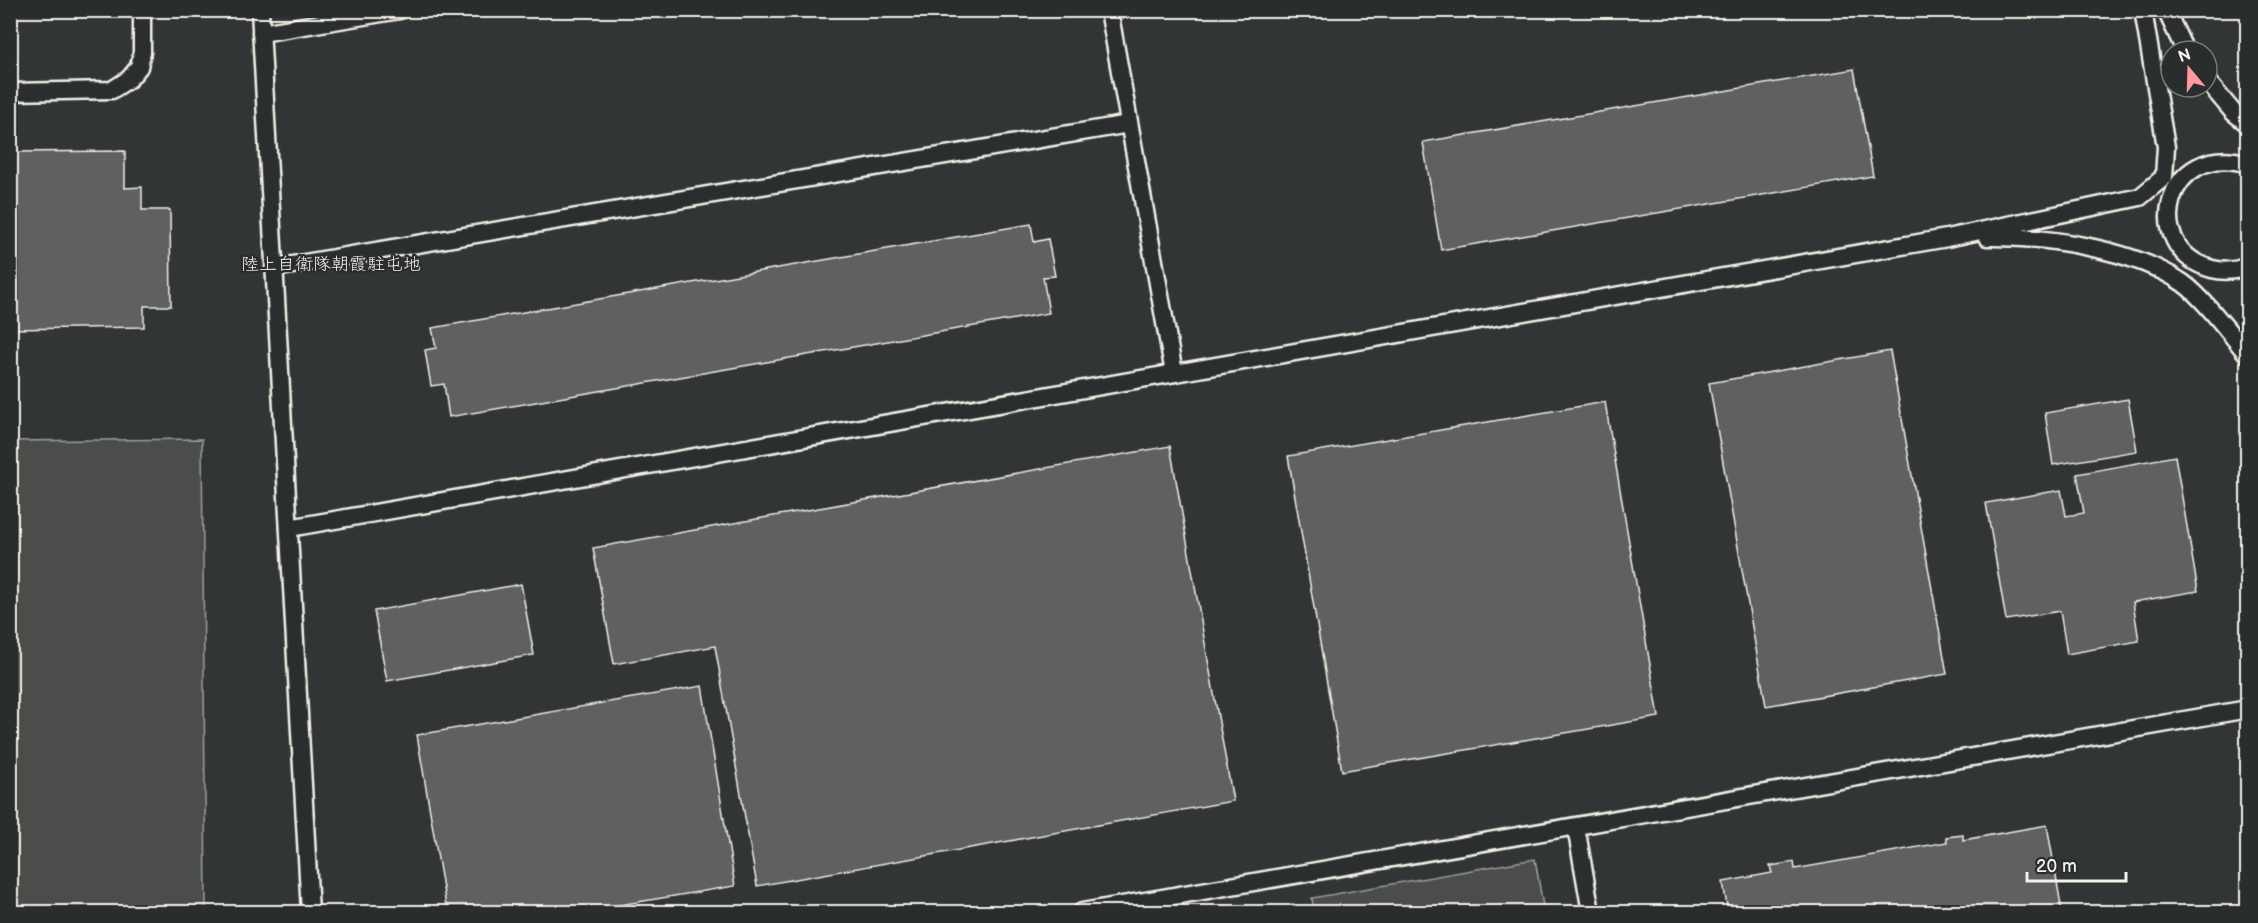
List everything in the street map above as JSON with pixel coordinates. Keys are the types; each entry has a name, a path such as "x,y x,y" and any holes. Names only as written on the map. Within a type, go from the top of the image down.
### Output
{"lane":[{"path":"10,92 112,90 129,79 139,67 142,52 142,10"},
{"path":"260,10 310,912"},
{"path":"261,33 400,10"},
{"path":"1109,10 1174,374"},
{"path":"2144,10 2171,181 2169,224 2175,241 2186,255 2197,263 2220,271 2247,266"},
{"path":"2166,10 2179,39"},
{"path":"2219,94 2247,124"},
{"path":"275,268 1129,124"},
{"path":"290,528 1947,238 2140,197 2185,176 2199,165 2216,160 2234,159 2247,164"},
{"path":"1947,238 2017,236 2071,244 2131,258 2184,284 2218,319 2247,355"},
{"path":"2184,284 2197,263"},
{"path":"1082,912 2247,709"},
{"path":"1576,827 1592,912"}],"shaded area":[{"path":"202,439 206,912 11,912 11,441"},
{"path":"1535,859 1544,912 1314,912 1312,898"}],"building":[{"path":"1854,69 1873,176 1441,250 1423,142"},
{"path":"125,151 125,188 142,187 142,210 170,210 171,306 144,306 144,327 10,329 10,152"},
{"path":"1031,224 1034,242 1048,239 1055,276 1043,277 1049,313 449,417 444,384 431,386 425,350 436,348 432,328"},
{"path":"1890,351 1947,674 1766,706 1709,383"},
{"path":"2128,399 2137,451 2053,465 2045,413"},
{"path":"1605,402 1659,717 1342,771 1288,456"},
{"path":"1170,446 1233,801 757,886 715,646 614,664 593,548"},
{"path":"2175,456 2198,591 2133,602 2139,641 2067,654 2060,611 2006,620 1986,503 2061,490 2066,516 2084,513 2077,474"},
{"path":"521,584 534,655 387,681 374,611"},
{"path":"702,686 735,886 577,912 447,912 417,735"},
{"path":"2047,825 2062,911 1728,912 1723,882 1772,873 1770,866 1794,862 1795,869 1947,842 1946,837 1963,835 1963,840"}],"district":[{"name":"陸上自衛隊朝霞駐屯地","path":"331,264"}]}
